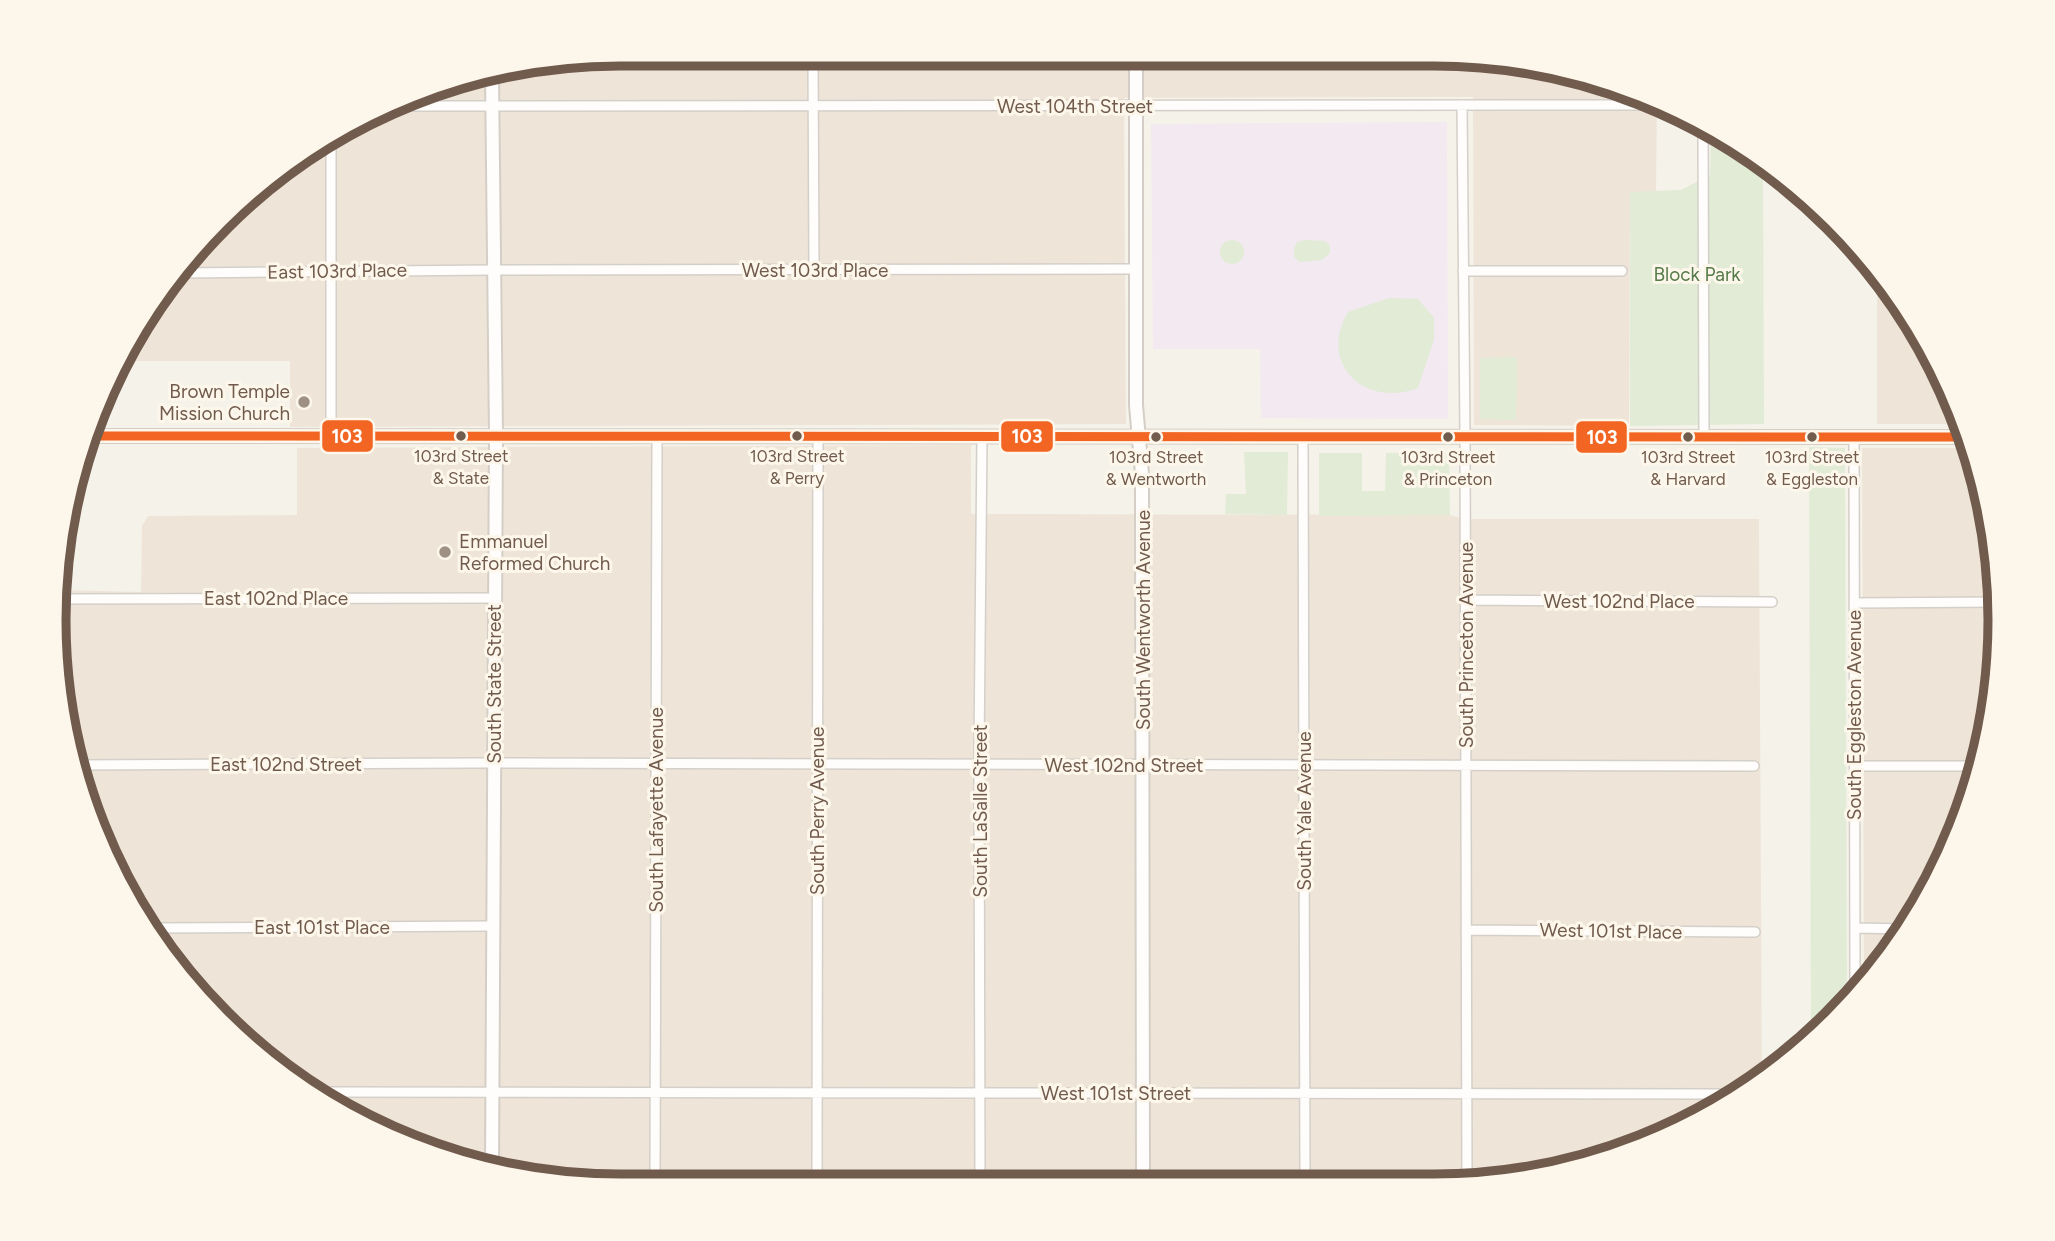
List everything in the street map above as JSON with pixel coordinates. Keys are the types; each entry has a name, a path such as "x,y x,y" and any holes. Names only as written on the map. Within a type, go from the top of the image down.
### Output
{"street":[{"path":"813,66 814,271"},
{"name":"South Wentworth Avenue","path":"1136,66 1136,405 1143,474 1143,1174"},
{"name":"South State Street","path":"492,82 496,435 492,1159"},
{"name":"South Princeton Avenue","path":"1462,105 1467,1173"},
{"name":"West 104th Street","path":"416,106 1637,105"},
{"path":"1703,136 1704,437"},
{"path":"331,149 331,435"},
{"name":"West 103rd Place","path":"494,270 1136,269"},
{"name":"East 103rd Place","path":"189,273 494,270"},
{"path":"1463,271 1622,271"},
{"name":"South Lafayette Avenue","path":"655,1174 657,435"},
{"path":"98,436 1957,437"},
{"name":"South Perry Avenue","path":"817,1174 818,436"},
{"name":"South LaSalle Street","path":"980,1174 979,765 982,436"},
{"name":"South Yale Avenue","path":"1303,436 1305,1174"},
{"name":"South Eggleston Avenue","path":"1854,437 1855,981"},
{"name":"East 102nd Place","path":"67,598 495,598"},
{"name":"West 102nd Place","path":"1466,600 1772,602"},
{"path":"1854,603 1988,603"},
{"name":"West 102nd Street","path":"494,763 1754,766"},
{"name":"East 102nd Street","path":"85,765 494,763"},
{"path":"1855,766 1969,766"},
{"name":"East 101st Place","path":"160,928 492,926"},
{"path":"1855,928 1894,929"},
{"name":"West 101st Place","path":"1466,930 1755,932"},
{"name":"West 101st Street","path":"330,1092 1721,1094"}],"shaded area":[{"path":"620,66 1434,66 1507,71 1543,77 1613,96 1657,113 1656,192 1630,193 1629,426 1474,425 1473,97 1124,98 1126,424 290,427 290,361 135,361 136,353 160,313 204,255 255,204 283,181 343,141 408,109 477,85 548,71"},
{"path":"1447,122 1448,419 1261,418 1260,349 1153,349 1151,124"},
{"path":"1877,287 1914,344 1952,424 1877,424"},
{"path":"971,445 971,514 1759,519 1762,1067 1680,1117 1613,1145 1543,1164 1471,1173 584,1173 548,1170 477,1156 408,1132 343,1100 283,1060 229,1012 181,958 141,897 109,833 85,764 71,693 66,620 68,590 141,592 142,526 148,516 297,515 297,448"},
{"path":"1862,448 1961,448 1978,512 1987,584 1987,657 1978,729 1959,799 1931,866 1895,928 1864,970"}],"green space":[{"name":"Block Park","path":"1711,140 1763,175 1764,424 1630,426 1630,192 1681,190 1710,175"},
{"path":"1232,240 1241,243 1244,252 1241,261 1232,264 1223,261 1220,252 1223,243"},
{"path":"1325,241 1330,246 1330,253 1322,260 1300,262 1294,257 1294,249 1297,242"},
{"path":"1389,298 1418,299 1434,318 1434,340 1418,388 1399,393 1381,392 1365,387 1352,377 1343,365 1339,349 1340,331 1348,312"},
{"path":"1517,357 1516,420 1480,419 1480,358"},
{"path":"1809,447 1845,448 1847,990 1811,1026"},
{"path":"1244,452 1288,452 1287,515 1225,514 1226,494 1246,494"},
{"path":"1319,453 1362,453 1362,491 1385,491 1386,453 1449,453 1450,515 1319,516"}],"transit line":[{"name":"103","path":"98,436 1957,437"}],"place":[{"name":"Brown Temple Mission Church","path":"304,402"},
{"name":"103rd Street & State","path":"461,436"},
{"name":"103rd Street & Perry","path":"797,436"},
{"name":"103rd Street & Wentworth","path":"1156,437"},
{"name":"103rd Street & Princeton","path":"1448,437"},
{"name":"103rd Street & Harvard","path":"1688,437"},
{"name":"103rd Street & Eggleston","path":"1812,437"},
{"name":"Emmanuel Reformed Church","path":"445,552"}]}
